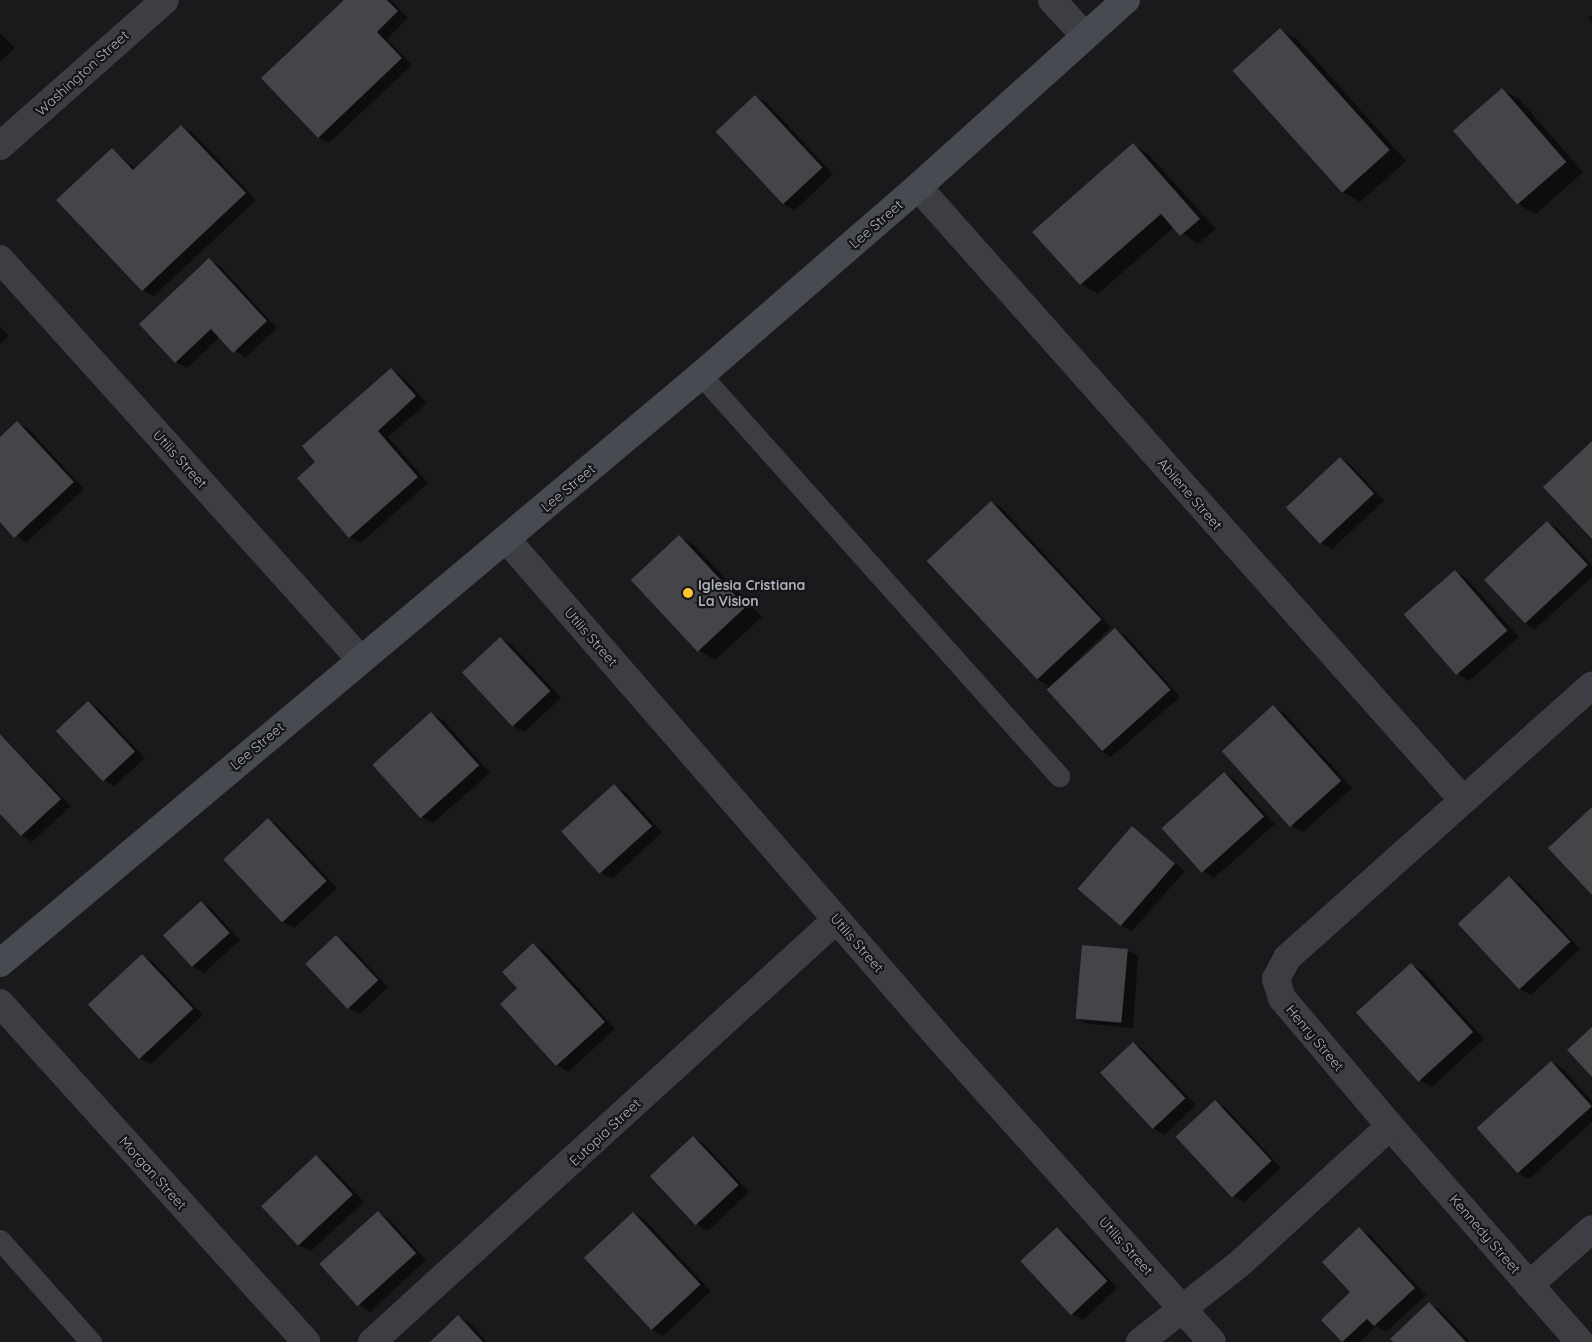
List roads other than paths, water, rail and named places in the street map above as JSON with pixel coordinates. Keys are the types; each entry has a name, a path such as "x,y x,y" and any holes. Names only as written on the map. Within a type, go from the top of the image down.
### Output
{"main road":[{"name":"Lee Street","path":"0,963 360,659 507,540 701,375 918,187 1126,0"}],"street":[{"name":"Washington Street","path":"0,146 165,0"},
{"path":"1052,0 1085,36"},
{"name":"Abilene Street","path":"918,187 1463,800"},
{"name":"Utilis Street","path":"0,259 360,659"},
{"name":"Utilis Street","path":"507,540 836,920 1212,1342"},
{"name":"Henry Street","path":"1390,1126 1293,1014 1282,998 1276,979 1287,958 1303,942 1592,685"},
{"name":"Eutopia Street","path":"372,1342 836,920"},
{"name":"Morgan Street","path":"0,1003 306,1342"},
{"path":"1140,1342 1180,1307 1238,1264 1390,1126"},
{"name":"Kennedy Street","path":"1390,1126 1580,1342"},
{"path":"1529,1285 1592,1230"}],"lane":[{"path":"701,375 1059,776"},
{"path":"0,1240 91,1342"}],"place":[{"name":"Iglesia Cristiana La Vision","path":"688,593"}]}
